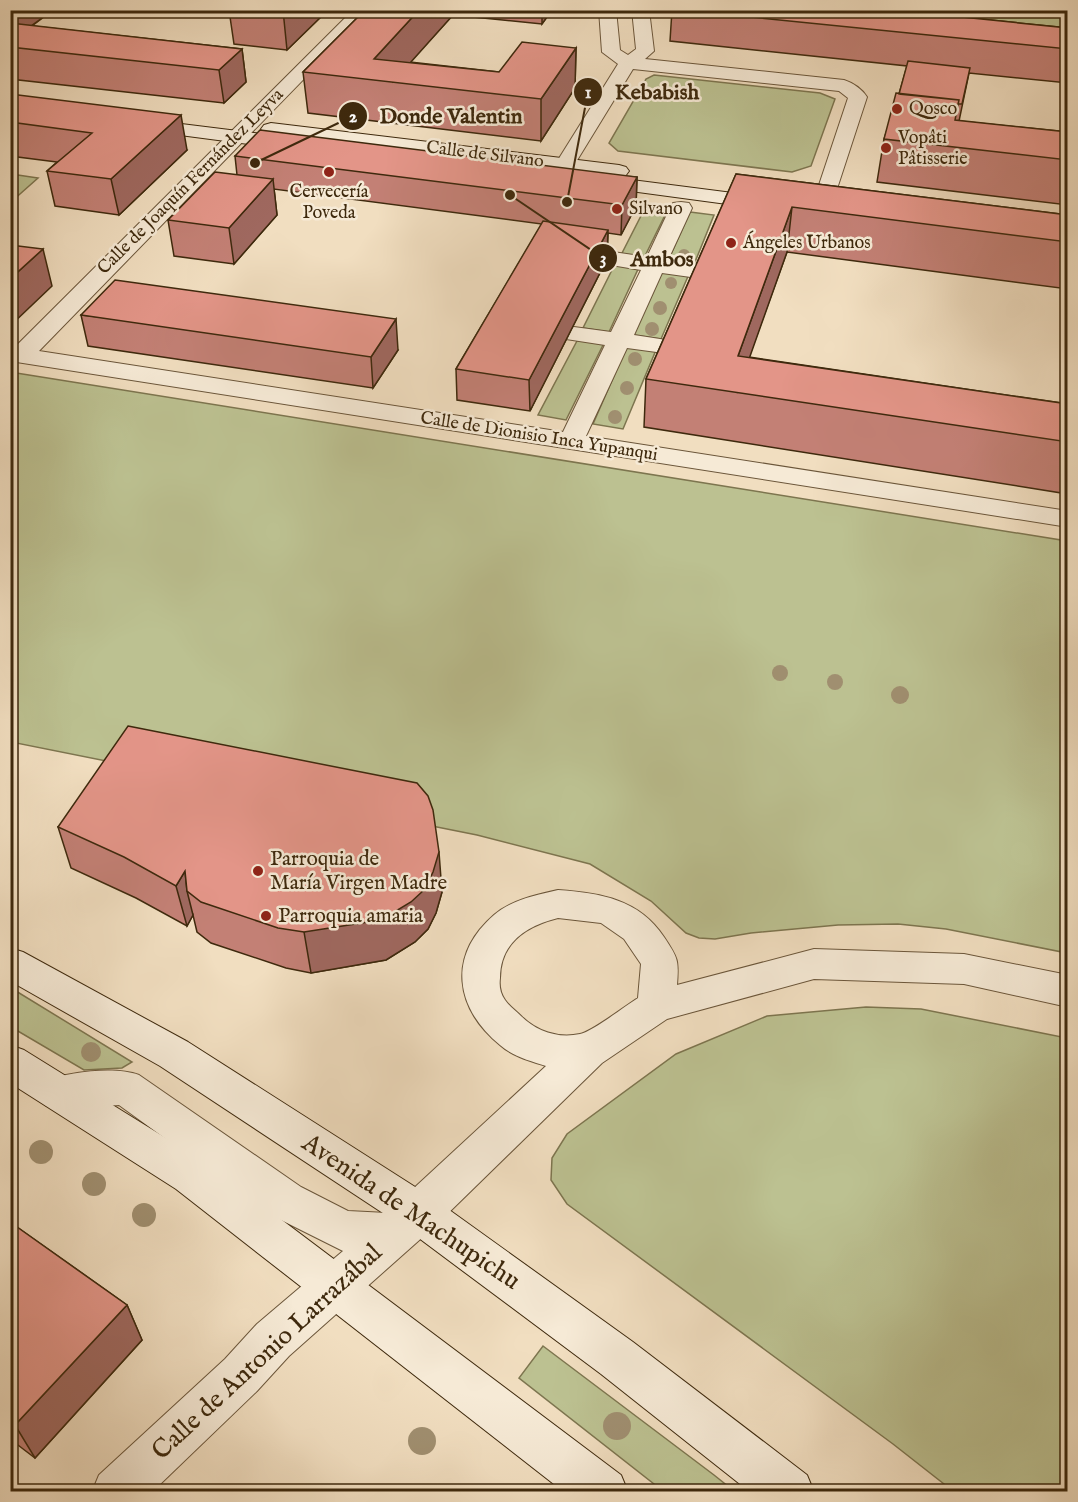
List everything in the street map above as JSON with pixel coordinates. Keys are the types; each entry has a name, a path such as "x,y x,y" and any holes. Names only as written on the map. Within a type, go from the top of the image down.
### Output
{"street":[{"name":"Calle de Joaquín Fernández Leyva","path":"15,355 363,10"},
{"path":"607,10 611,52 627,63"},
{"path":"562,170 627,63 645,51 640,10"},
{"name":"Calle de Silvano","path":"125,117 815,201 858,97 844,86 627,63"},
{"path":"576,432 681,208"},
{"path":"613,259 698,270"},
{"path":"574,334 664,346"},
{"name":"Calle de Dionisio Inca Yupanqui","path":"15,355 1068,519"},
{"path":"656,1006 660,962 633,924 608,910 579,904 549,905 521,915 498,931 484,952 479,976 485,1002 500,1024 525,1042 556,1051 588,1051 656,1006 814,964 964,969 1068,991"},
{"name":"Avenida de Machupichu","path":"10,963 174,1054 406,1224 617,1358 790,1491"},
{"name":"Calle de Antonio Larrazábal","path":"116,1491 241,1375 273,1340 406,1224 588,1051"},
{"path":"10,1062 191,1176 604,1491"},
{"name":"Avenida de Machupichu","path":"59,1093 125,1086 286,1201 344,1231 406,1224"}],"green space":[{"path":"938,11 1067,11 1067,39 933,26"},
{"path":"654,75 820,93 835,99 811,166 792,172 618,151 609,143 646,79"},
{"path":"10,174 38,178 11,202"},
{"path":"646,206 668,209 643,260 620,257"},
{"path":"690,212 714,215 693,267 667,263"},
{"path":"615,264 639,267 609,332 583,328"},
{"path":"663,270 689,274 661,339 633,335"},
{"path":"578,339 604,343 566,420 538,415"},
{"path":"627,346 656,350 623,429 593,424"},
{"path":"10,372 1067,541 1067,953 946,929 898,924 838,925 751,933 715,939 699,938 686,933 651,901 590,864 477,835 11,742"},
{"path":"11,988 132,1062 122,1068 84,1070 11,1027"},
{"path":"866,1007 921,1009 1067,1038 1067,1491 953,1491 893,1444 567,1204 551,1180 552,1158 567,1134 676,1054 767,1016"},
{"path":"543,1346 734,1491 663,1491 519,1378"}],"building":[{"path":"365,10 419,10 374,59 499,72 522,42 576,48 541,99 303,72"},
{"path":"681,10 893,10 1068,28 1068,49"},
{"path":"10,23 242,49 219,70 10,47"},
{"path":"908,61 970,68 962,104 958,104 959,100 899,94"},
{"path":"896,93 959,100 955,120 1068,132 1068,160 884,139"},
{"path":"10,94 181,115 111,179 47,171 92,133 10,122"},
{"path":"260,130 637,177 622,205 235,156"},
{"path":"215,172 273,179 229,228 168,220"},
{"path":"736,174 1068,215 1068,242 792,207 738,356 1068,404 1068,442 646,379"},
{"path":"543,221 608,230 529,380 456,369"},
{"path":"10,245 43,249 10,279"},
{"path":"115,280 396,319 371,357 81,315"},
{"name":"Parroquia de María Virgen Madre","path":"128,726 417,783 428,796 433,810 439,852 425,889 411,902 381,920 304,932 278,928 201,902 187,891 185,871 176,886 124,857 58,827"},
{"path":"10,1222 127,1305 15,1425 10,1422"}],"place":[{"name":"Qosco","path":"897,109"},
{"name":"Vopâti Pâtisserie","path":"886,148"},
{"name":"Donde Valentin","path":"255,163"},
{"name":"Cervecería Poveda","path":"329,172"},
{"name":"Ambos","path":"510,195"},
{"name":"Kebabish","path":"567,202"},
{"name":"Silvano","path":"617,209"},
{"name":"Ángeles Urbanos","path":"731,243"},
{"name":"Parroquia de María Virgen Madre","path":"258,871"},
{"name":"Parroquia amaria","path":"266,916"}]}
